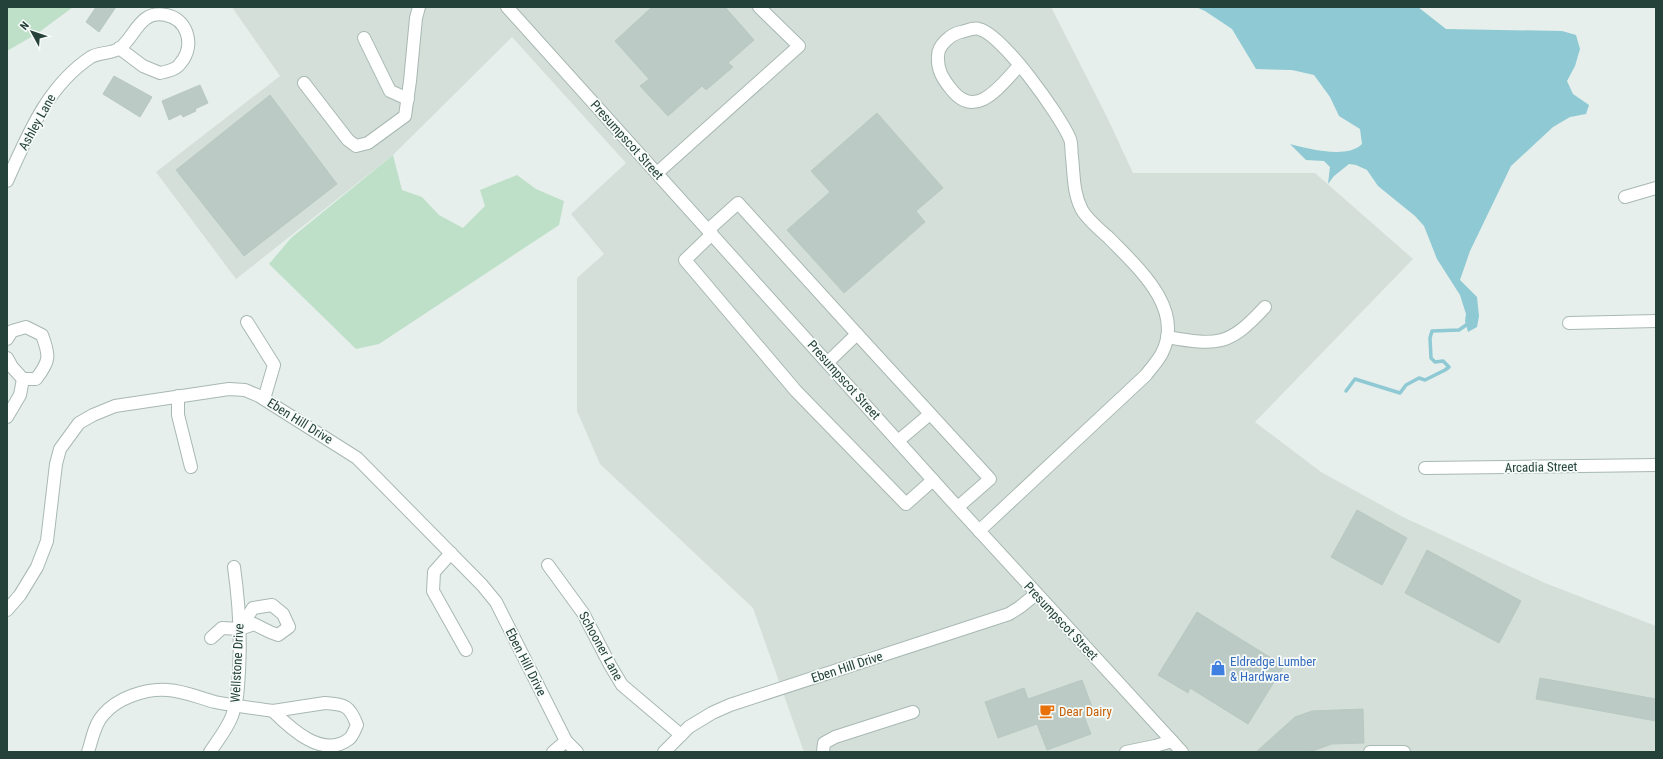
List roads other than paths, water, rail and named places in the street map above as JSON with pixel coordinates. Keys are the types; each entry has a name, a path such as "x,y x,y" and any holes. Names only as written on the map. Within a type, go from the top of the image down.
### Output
{"street":[{"path":"304,83 348,140 356,146 368,143 405,116 416,18 419,7"},
{"name":"Presumpscot Street","path":"507,7 1036,594 1182,752"},
{"path":"657,173 799,46 759,7"},
{"path":"152,15 166,15 181,23 188,36 187,53 178,67 160,73 143,66 119,48 137,25 152,15"},
{"path":"979,531 1146,375 1162,352 1169,330 1165,310 1152,285 1131,260 1083,211 1075,193 1070,140 1058,116 1019,66 991,34 978,28 958,32 945,40 937,55 940,75 953,91 966,102 978,103 989,95 1019,66"},
{"path":"364,38 390,91 408,99"},
{"name":"Ashley Lane","path":"7,181 28,135 50,96 71,72 92,56 119,48"},
{"path":"1625,197 1656,188"},
{"path":"933,480 906,504 796,391 685,260 738,203 990,479 958,507"},
{"path":"1166,337 1191,341 1219,342 1240,331 1265,307"},
{"path":"1570,322 1656,321"},
{"path":"247,322 274,365 264,399"},
{"path":"7,339 12,331 26,327 42,335 48,351 45,367 36,379 23,379 12,367 7,358"},
{"path":"828,362 857,334"},
{"path":"7,418 20,395 23,379"},
{"name":"Eben Hill Drive","path":"7,610 20,595 33,573 47,541 56,464 60,449 69,434 79,423 93,415 115,406 229,389 245,390 264,399 357,458 482,585 496,602 566,741 577,752"},
{"path":"178,396 178,415 191,467"},
{"path":"898,441 930,414"},
{"name":"Arcadia Street","path":"1425,468 1656,465"},
{"path":"451,553 434,572 433,591 466,650"},
{"name":"Schooner Lane","path":"548,565 583,613 610,666 622,685 680,735"},
{"name":"Wellstone Drive","path":"210,752 226,729 235,705 238,688 240,629 238,594 234,567"},
{"name":"Eben Hill Drive","path":"664,752 680,735 698,720 730,705 1009,614 1036,594"},
{"path":"211,638 222,628 240,629"},
{"path":"88,752 95,730 102,716 112,706 125,698 156,689 170,690 216,702 272,711 325,703 340,704 352,712 357,725 350,738 337,746 323,746 309,741 296,733 272,711"},
{"path":"823,752 824,743 835,737 912,712"},
{"path":"553,752 566,741"},
{"path":"1126,752 1172,741"},
{"path":"1370,752 1404,752"}],"water":[{"path":"1196,7 1418,7 1446,29 1562,31 1576,35 1580,49 1575,66 1567,81 1573,94 1589,105 1586,114 1570,117 1553,127 1511,166 1470,251 1460,280 1477,297 1479,316 1477,327 1468,332 1465,321 1466,314 1460,295 1437,259 1424,226 1415,216 1378,186 1367,170 1356,165 1349,164 1334,176 1328,184 1330,167 1324,161 1306,160 1290,144 1328,152 1338,152 1356,149 1362,144 1360,129 1339,116 1330,97 1314,75 1292,70 1256,69 1232,29 1205,11"}],"waterway":[{"path":"1346,391 1355,379 1400,393 1406,385 1419,378 1425,380 1445,370 1449,367 1443,361 1435,362 1431,358 1430,338 1432,331 1459,330 1469,323"}],"place":[{"name":"Eldredge Lumber & Hardware","path":"1218,668"},
{"name":"Dear Dairy","path":"1047,711"}]}
